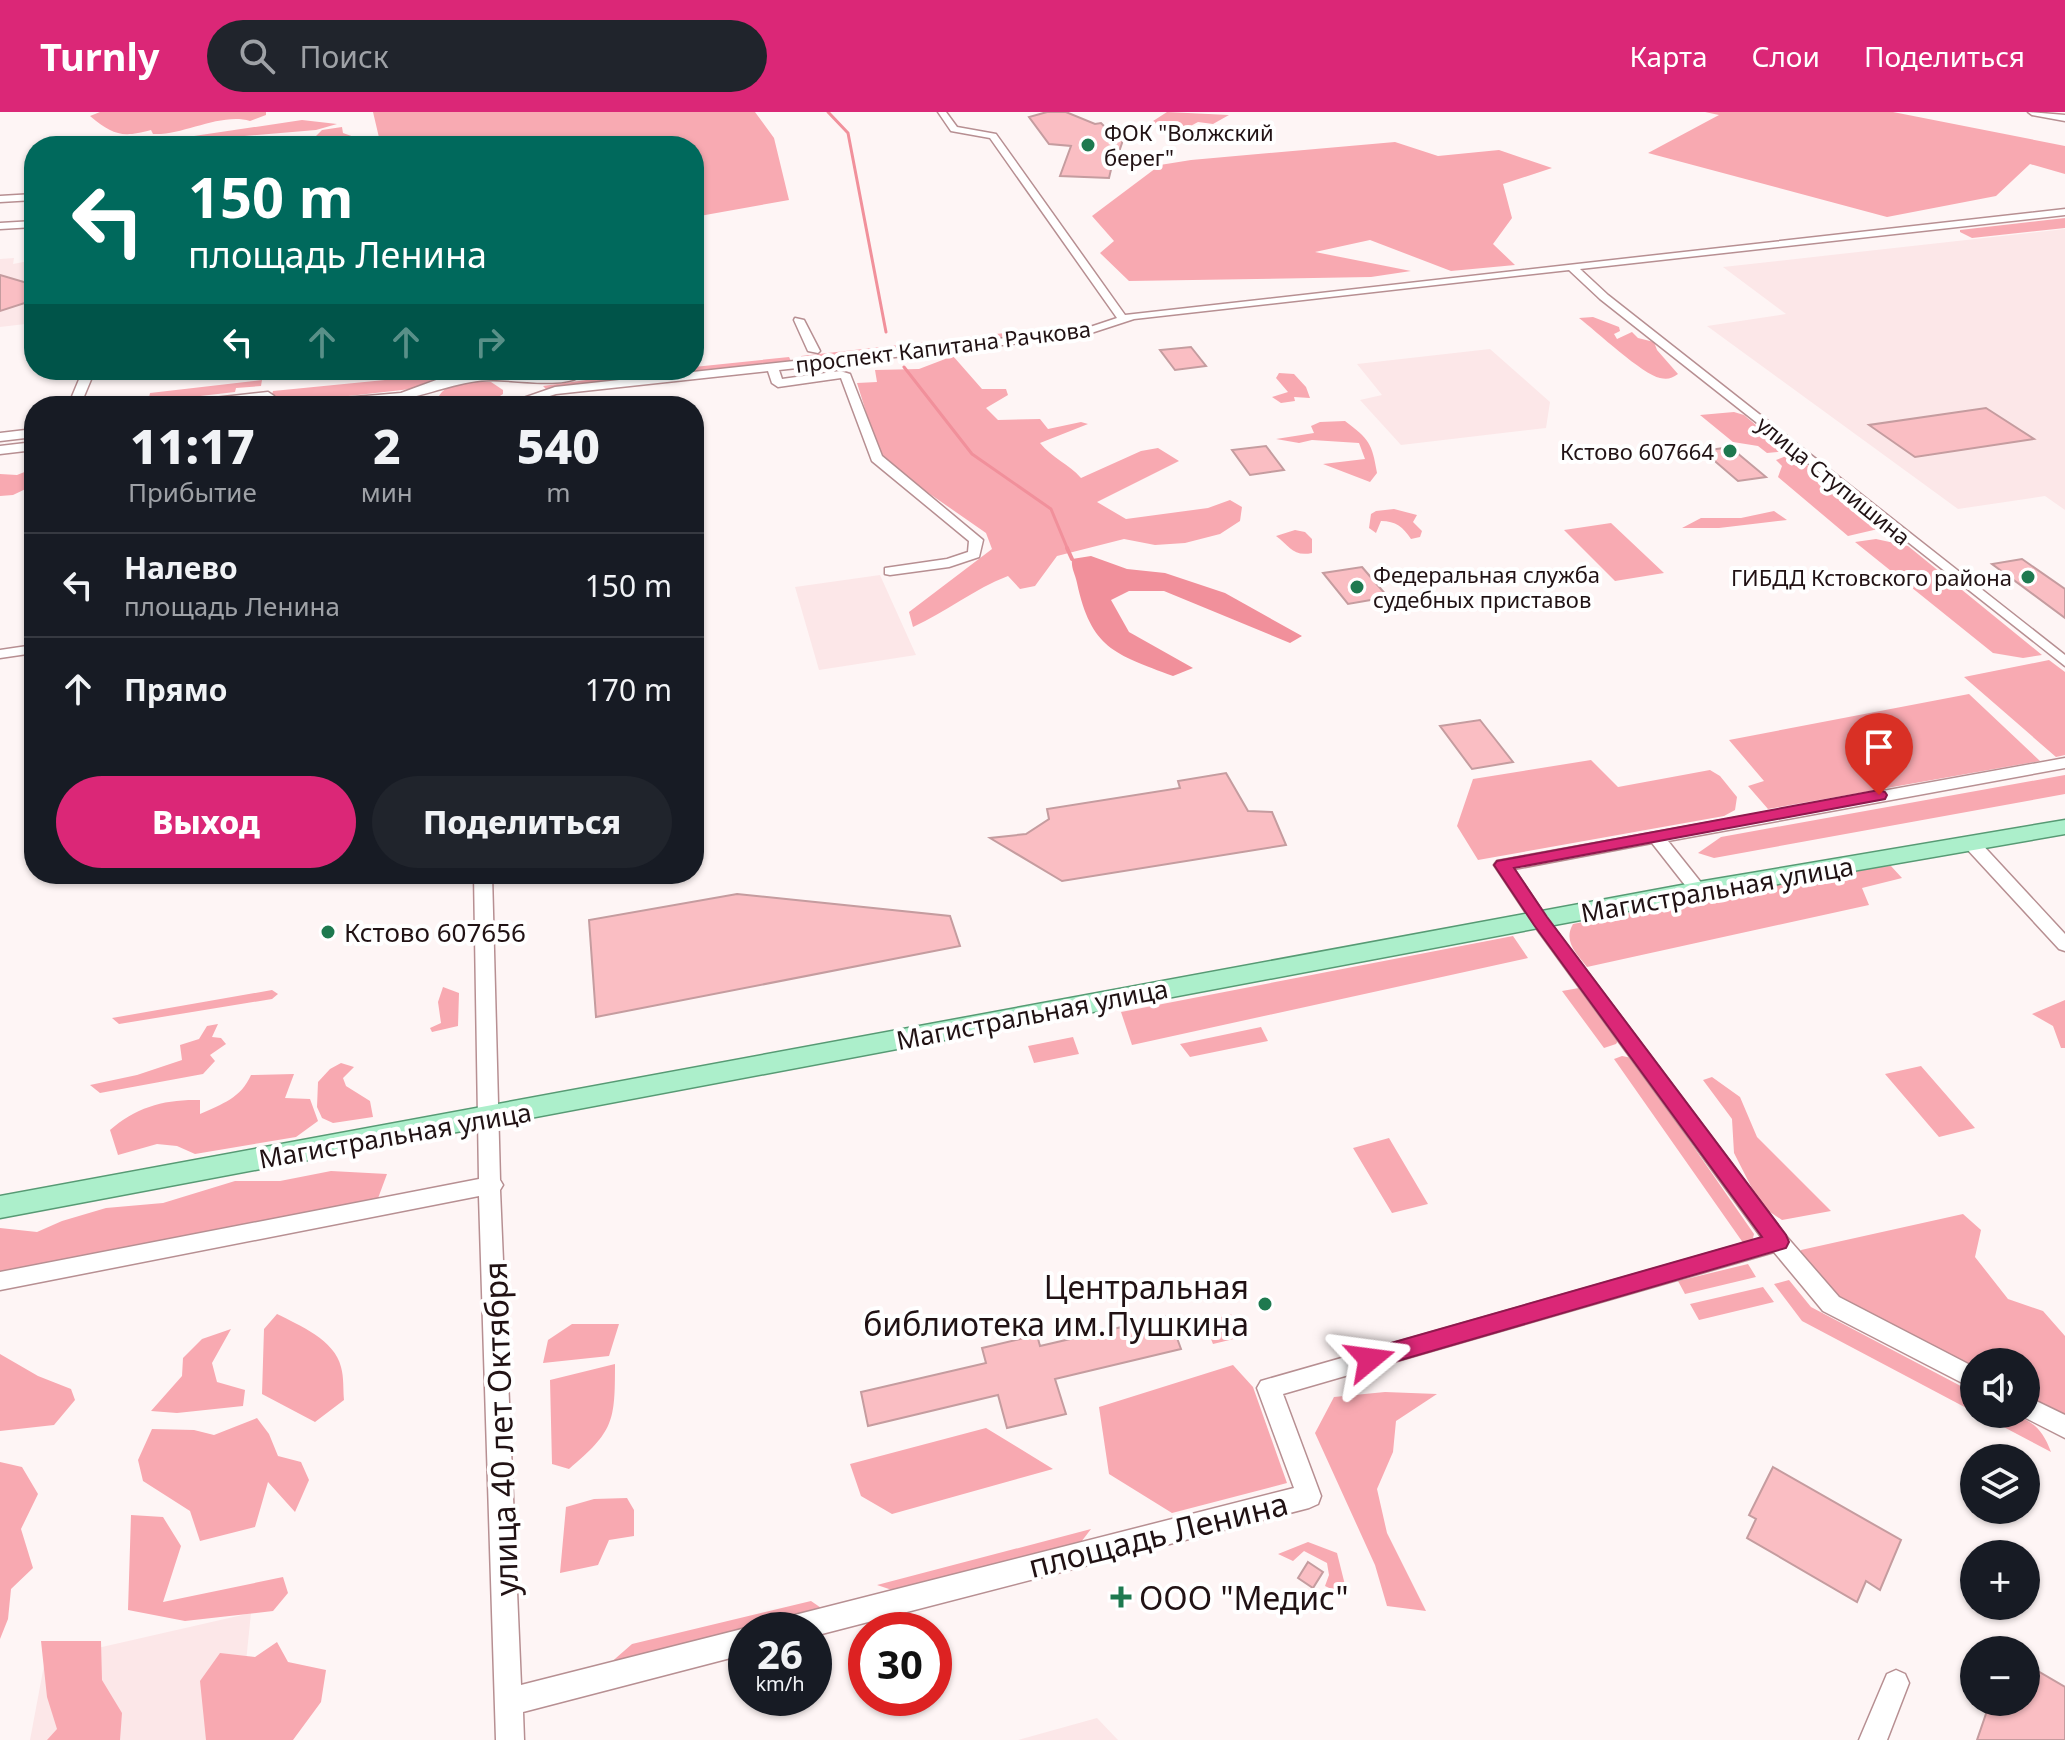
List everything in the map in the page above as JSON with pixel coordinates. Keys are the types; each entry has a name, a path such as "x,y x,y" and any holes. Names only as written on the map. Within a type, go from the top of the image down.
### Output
{"main road":[{"name":"Магистральная улица","path":"0,1207 487,1119 1698,890 2065,827"}],"street":[{"path":"942,112 954,129 993,136 1126,316"},
{"path":"2032,112 2065,118"},
{"path":"0,199 24,198"},
{"name":"проспект Капитана Рачкова","path":"704,375 1082,333 1126,316 1485,279 1570,266 2065,212"},
{"path":"0,226 24,225"},
{"name":"улица Ступишина","path":"1570,266 1604,297 2065,662"},
{"path":"704,362 1126,316"},
{"path":"799,320 814,351"},
{"path":"1071,322 1080,327 1082,333"},
{"path":"772,367 778,383 840,374 846,376 876,458 976,540 974,554 949,563 890,571"},
{"path":"430,396 448,380"},
{"path":"403,396 457,380"},
{"name":"проспект Капитана Рачкова","path":"538,396 555,391 654,380"},
{"path":"0,426 24,423"},
{"path":"0,437 24,434"},
{"path":"0,450 24,447"},
{"path":"0,654 24,650"},
{"path":"1960,1372 1831,1304 1778,1242 1540,921 1503,865 2065,763"},
{"path":"1655,836 1698,890"},
{"path":"1972,844 2065,945"},
{"name":"улица 40 лет Октября","path":"483,884 487,1119 492,1185 510,1740"},
{"path":"0,1281 492,1185"},
{"name":"площадь Ленина","path":"832,1618 1309,1496 1269,1388 1778,1242"},
{"path":"2040,1414 2065,1427"},
{"path":"509,1702 728,1646"},
{"path":"1873,1740 1896,1683"}],"shaded area":[{"path":"100,112 266,112 266,115 250,121 227,120 164,134 153,134 151,130 125,134 112,131 90,116"},
{"path":"373,112 755,112 774,138 789,200 704,215 704,136 379,136"},
{"path":"1167,112 1229,115 1213,124 1198,122 1185,129 1150,123"},
{"path":"1705,112 1893,112 2065,146 2065,174 2030,164 1996,196 1887,217 1648,153 1719,115"},
{"path":"302,120 337,124 316,130 245,136 194,136"},
{"path":"342,127 343,133 351,136 316,136 322,130"},
{"path":"1395,142 1438,156 1499,150 1552,168 1503,184 1512,218 1493,244 1515,265 1451,271 1370,240 1315,252 1411,271 1371,277 1129,281 1100,253 1114,241 1092,216 1160,165"},
{"path":"2065,218 2065,228 1972,238 1960,232 1960,230"},
{"path":"2065,229 2065,510 2045,496 1958,509 1707,326 1786,314 1723,267"},
{"path":"14,258 13,264 24,262 24,324 0,327 0,259"},
{"path":"1593,317 1619,327 1620,331 1614,334 1617,339 1632,332 1638,338 1654,342 1678,374 1663,379 1643,369 1579,318"},
{"path":"1050,328 1052,332 802,360 801,356"},
{"path":"1490,349 1550,402 1546,428 1401,445 1360,400 1382,395 1357,364"},
{"path":"953,356 982,389 1006,389 1008,395 986,408 998,420 1040,419 1048,429 1081,422 1088,424 1040,443 1081,478 1141,451 1158,448 1179,461 1097,502 1126,519 1208,508 1230,500 1242,507 1240,521 1220,534 1185,543 1155,545 1124,539 1057,556 1035,586 1020,589 1008,576 913,627 909,612 992,549 986,533 881,460 857,383 877,382 875,370 919,369"},
{"path":"789,357 791,361 704,371 704,366"},
{"path":"1279,373 1294,374 1306,387 1310,398 1294,397 1295,401 1281,403 1272,397 1288,392 1276,378"},
{"path":"262,380 261,386 236,388 235,392 200,396 149,396 150,393"},
{"path":"385,380 432,380 411,389 348,396 271,396 273,391"},
{"path":"586,380 625,380 546,389 543,386"},
{"path":"471,381 491,382 503,390 503,394 440,396 452,386"},
{"path":"358,384 369,388 366,393 271,396 274,392 316,388 311,394"},
{"path":"1734,412 1744,415 1787,451 1767,453 1758,446 1733,442 1700,415"},
{"path":"1345,421 1364,437 1371,448 1377,473 1370,482 1323,464 1365,459 1359,443 1312,440 1299,443 1276,439 1314,433 1311,426 1320,422"},
{"path":"1786,456 1797,457 1880,523 1878,529 1848,536 1778,477 1782,466 1776,460"},
{"path":"24,472 24,490 0,496 0,474"},
{"path":"1394,509 1417,515 1413,522 1422,531 1420,537 1411,539 1399,526 1386,521 1381,521 1376,533 1369,528 1371,514"},
{"path":"1774,511 1787,520 1719,528 1682,528 1701,518 1741,518"},
{"path":"1611,523 1664,573 1615,581 1564,530"},
{"path":"1295,530 1305,532 1312,539 1312,553 1296,552 1276,536"},
{"path":"1876,539 1908,546 2042,655 2023,658 1993,653 1855,542"},
{"path":"1091,556 1127,569 1165,573 1225,593 1302,636 1290,643 1164,591 1129,591 1111,600 1129,632 1193,668 1173,676 1120,654 1098,635 1083,605 1072,562 1072,559"},
{"path":"880,575 916,655 819,670 795,587"},
{"path":"2049,660 2065,672 2065,755 2056,757 1964,677"},
{"path":"1969,694 2040,761 1768,809 1748,786 1764,781 1729,740"},
{"path":"1591,760 1618,787 1710,770 1720,776 1737,797 1735,810 1724,816 1478,860 1457,826 1473,779"},
{"path":"2065,775 2065,794 1714,858 1698,853 1721,837"},
{"path":"1891,866 1902,878 1862,888 1869,905 1587,967 1570,941 1573,924 1861,867"},
{"path":"1513,936 1528,958 1132,1045 1121,1012"},
{"path":"443,987 459,993 458,1026 432,1032 430,1028 441,1023 438,1002"},
{"path":"1579,988 1618,1041 1616,1044 1604,1048 1562,991"},
{"path":"272,990 278,994 272,999 119,1024 112,1018"},
{"path":"2065,1000 2065,1048 2061,1048 2053,1026 2032,1014"},
{"path":"218,1024 212,1037 221,1038 226,1044 210,1055 215,1061 203,1074 100,1093 90,1085 137,1075 182,1060 180,1045 199,1039 207,1026"},
{"path":"1261,1027 1268,1041 1190,1057 1180,1044"},
{"path":"1073,1037 1079,1054 1034,1063 1028,1046"},
{"path":"1622,1056 1632,1058 1754,1234 1752,1242 1746,1247 1614,1059"},
{"path":"341,1063 354,1067 343,1078 346,1086 370,1101 373,1117 333,1123 322,1118 317,1107 318,1082"},
{"path":"1921,1066 1975,1128 1939,1137 1885,1074"},
{"path":"294,1074 285,1098 310,1099 318,1121 296,1137 195,1154 177,1146 157,1144 118,1155 110,1130 130,1115 163,1103 200,1100 200,1114 236,1095 251,1075"},
{"path":"1712,1077 1740,1097 1757,1137 1831,1211 1782,1220 1761,1206 1734,1153 1732,1119 1703,1080"},
{"path":"1389,1138 1428,1204 1392,1213 1353,1148"},
{"path":"331,1171 387,1174 377,1201 0,1274 0,1228 37,1232 106,1208 163,1203 235,1181 280,1181"},
{"path":"1963,1214 1981,1230 1975,1257 2008,1299 2043,1311 2065,1336 2065,1421 2040,1408 2040,1348 1960,1348 1960,1366 1833,1299 1801,1261 1801,1250"},
{"path":"1748,1264 1756,1277 1685,1294 1678,1281"},
{"path":"1789,1280 1811,1307 1960,1386 1960,1405 1802,1321 1774,1284"},
{"path":"1763,1287 1774,1302 1699,1320 1690,1304"},
{"path":"277,1314 324,1341 341,1367 344,1400 315,1422 262,1394 264,1329"},
{"path":"1231,1314 1242,1337 1213,1344 1204,1322"},
{"path":"572,1324 619,1324 609,1356 543,1363 548,1340"},
{"path":"231,1329 212,1363 217,1382 245,1390 243,1406 177,1413 151,1411 182,1376 183,1358 202,1339"},
{"path":"0,1354 38,1376 71,1389 75,1400 54,1425 0,1431"},
{"path":"615,1364 612,1413 603,1434 569,1469 552,1464 550,1380"},
{"path":"1233,1365 1253,1387 1287,1483 1172,1513 1109,1474 1099,1407"},
{"path":"1385,1392 1437,1394 1396,1421 1393,1452 1377,1489 1387,1533 1426,1611 1387,1606 1375,1565 1315,1433 1334,1397"},
{"path":"257,1418 269,1434 278,1456 301,1462 309,1480 295,1512 268,1482 255,1527 200,1541 190,1511 143,1481 138,1460 152,1429 194,1430 214,1435"},
{"path":"986,1428 1053,1469 892,1514 861,1496 850,1464"},
{"path":"2006,1428 2037,1428 2051,1452"},
{"path":"0,1462 22,1467 38,1494 21,1529 33,1568 11,1589 8,1619 0,1639"},
{"path":"627,1498 634,1510 634,1536 609,1540 598,1565 560,1573 566,1507 594,1499"},
{"path":"131,1515 163,1517 181,1546 163,1602 283,1577 288,1593 273,1611 185,1621 128,1610"},
{"path":"1091,1529 1078,1546 904,1594 877,1585"},
{"path":"1308,1542 1337,1553 1348,1597 1325,1586 1329,1575 1327,1563 1304,1551 1293,1561 1278,1554"},
{"path":"811,1601 827,1612 765,1612"},
{"path":"251,1613 238,1740 30,1740 45,1660"},
{"path":"728,1621 728,1636 608,1665 632,1644"},
{"path":"41,1641 101,1641 102,1680 122,1713 120,1740 47,1740 57,1729 47,1697"},
{"path":"277,1642 288,1662 326,1670 321,1702 293,1740 206,1740 200,1681 220,1653 255,1657"},
{"path":"1097,1718 1118,1740 1018,1740"}],"building":[{"name":"ФОК \"Волжский берег\"","path":"1047,112 1066,112 1125,134 1120,149 1116,149 1109,178 1060,176 1071,146 1049,144 1029,117"},
{"path":"0,275 24,282 24,303 0,311"},
{"path":"1191,347 1206,366 1175,370 1160,350"},
{"path":"1986,408 2034,439 1915,457 1869,425"},
{"path":"1266,446 1284,470 1250,475 1232,450"},
{"path":"1730,447 1766,477 1738,481 1703,451"},
{"name":"ГИБДД Кстовского района","path":"2022,559 2065,589 2065,618 1992,564"},
{"name":"Федеральная служба судебных приставов","path":"1362,567 1388,597 1348,604 1323,573"},
{"path":"1480,720 1513,762 1472,769 1440,726"},
{"path":"1226,773 1248,811 1272,812 1286,845 1062,881 990,838 1026,834 1049,819 1047,809 1180,788 1178,781"},
{"path":"737,894 950,916 960,946 596,1017 589,920"},
{"path":"1169,1316 1181,1349 1055,1379 1066,1414 1007,1428 998,1395 868,1426 861,1392 986,1363 982,1348 1037,1335 1040,1346"},
{"path":"1773,1467 1901,1540 1880,1590 1866,1581 1857,1602 1747,1538 1756,1519 1749,1515"},
{"path":"1308,1562 1323,1572 1313,1588 1298,1578"},
{"path":"2040,1672 2065,1687 2065,1740 1977,1740 1985,1716 2040,1716"}],"waterway":[{"path":"828,112 848,133 886,332"},
{"path":"904,367 972,454 1051,509 1068,550"},
{"path":"1067,548 1072,559"}],"place":[{"name":"ФОК \"Волжский берег\"","path":"1088,145"},
{"name":"Кстово 607664","path":"1730,451"},
{"name":"ГИБДД Кстовского района","path":"2028,577"},
{"name":"Федеральная служба судебных приставов","path":"1357,587"},
{"name":"Кстово 607656","path":"328,932"},
{"name":"Центральная библиотека им.Пушкина","path":"1265,1304"},
{"name":"ООО \"Медис\"","path":"1121,1597"}],"route":[{"path":"1370,1359 1778,1242 1540,921 1503,865 1879,795"}]}
